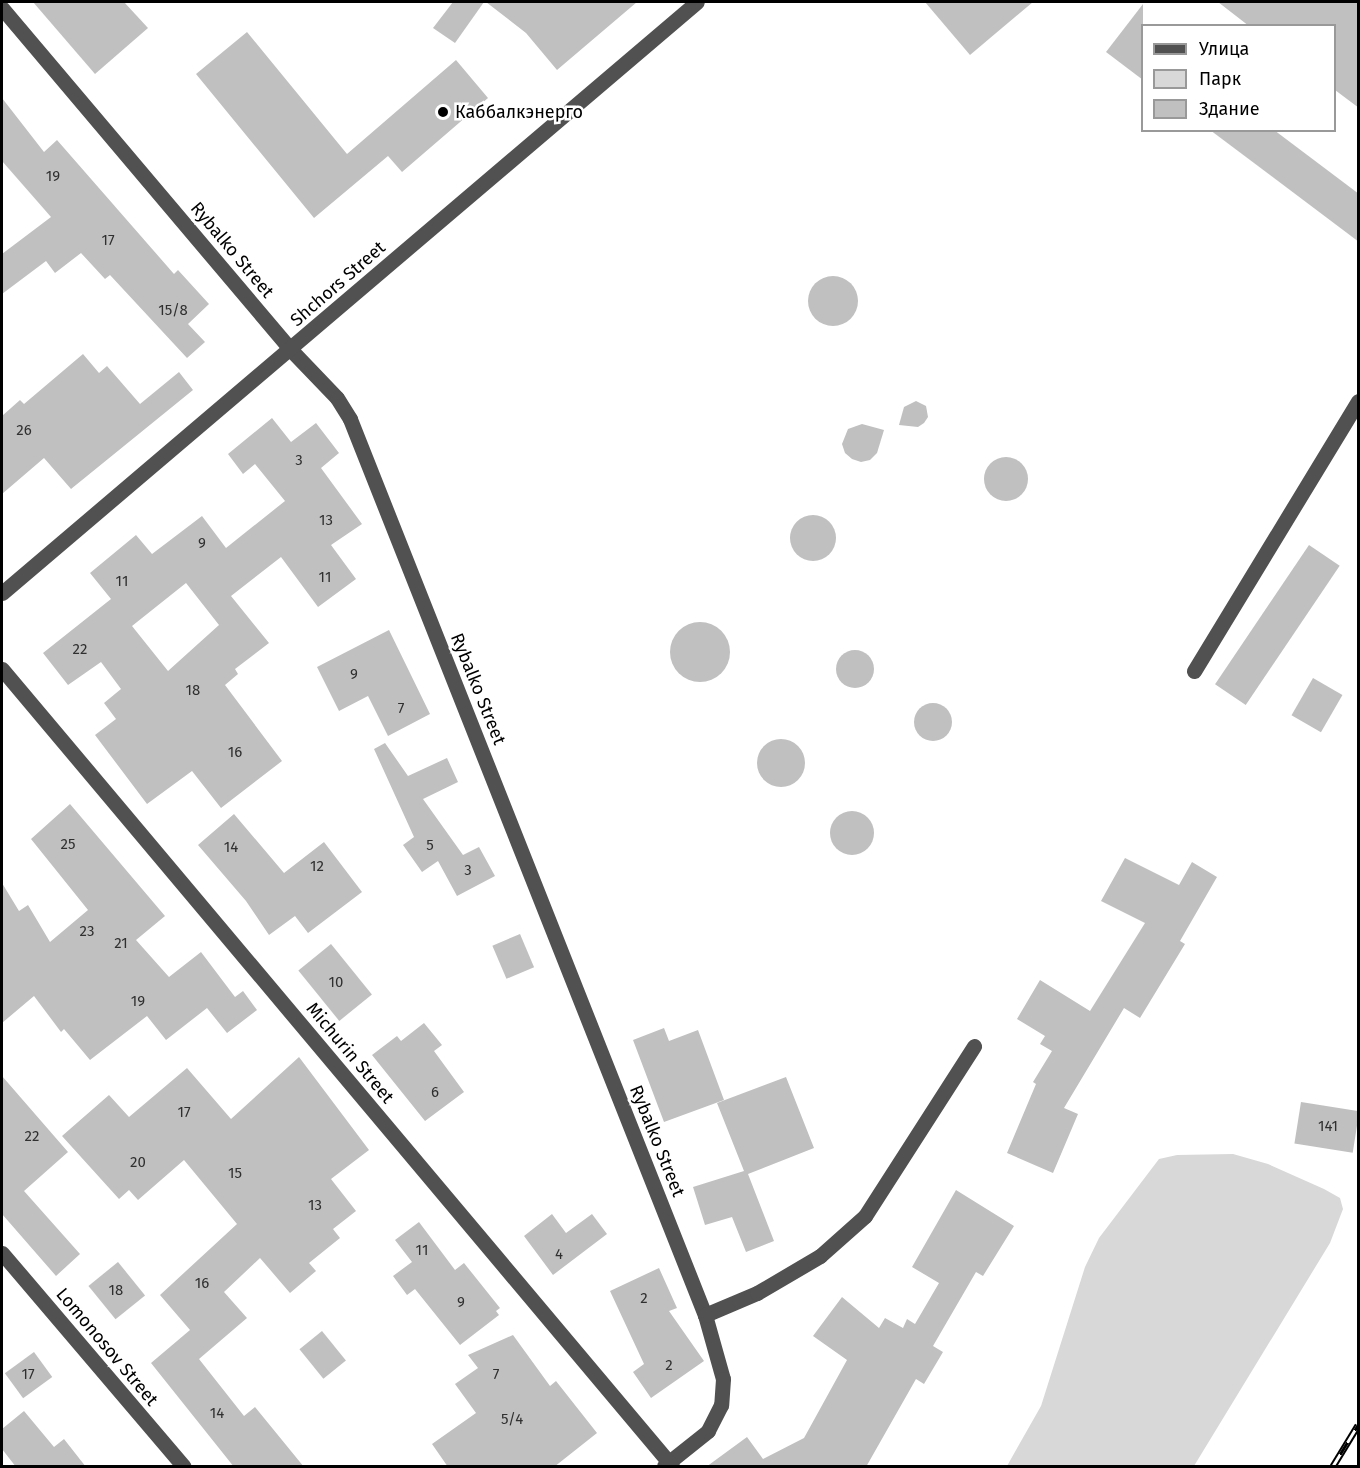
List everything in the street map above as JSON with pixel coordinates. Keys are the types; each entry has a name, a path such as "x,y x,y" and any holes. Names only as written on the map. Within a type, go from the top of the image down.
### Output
{"street":[{"name":"Shchors Street","path":"2,594 697,2"},
{"name":"Rybalko Street","path":"2,8 291,350 337,398 350,419 705,1315 723,1380 722,1405 708,1431 668,1465"},
{"path":"1194,671 1359,401"},
{"name":"Michurin Street","path":"2,669 668,1465"},
{"path":"705,1315 757,1293 820,1256 865,1216 974,1046"},
{"name":"Lomonosov Street","path":"2,1253 183,1467"}],"green space":[{"path":"1233,1154 1268,1164 1324,1189 1340,1198 1343,1209 1330,1243 1194,1466 1007,1466 1041,1406 1085,1267 1099,1238 1159,1159 1177,1155"}],"building":[{"path":"33,2 124,2 148,28 95,74"},
{"path":"453,2 484,2 455,43 433,28"},
{"path":"486,2 637,2 557,70 526,33"},
{"path":"925,2 1033,2 970,55"},
{"path":"1218,2 1359,2 1359,108 1336,91 1336,24 1246,24"},
{"path":"1143,4 1141,78 1106,52"},
{"path":"247,32 347,154 456,60 488,98 402,172 388,156 314,218 196,74"},
{"path":"2,98 44,152 57,140 174,274 178,270 209,304 188,324 205,342 187,358 110,275 105,279 81,253 55,273 46,261 2,294 2,254 51,217 2,161"},
{"path":"1213,132 1277,132 1359,194 1359,242"},
{"path":"833,276 842,278 853,287 858,301 856,310 847,321 833,326 824,324 813,315 808,301 810,292 819,281"},
{"path":"83,354 99,373 107,366 140,404 179,372 193,390 71,489 44,458 2,494 2,416 20,400 24,404"},
{"path":"916,401 926,406 928,417 924,423 918,427 899,425 904,407"},
{"path":"272,418 291,442 316,423 339,453 321,468 362,524 331,545 356,579 318,607 281,557 231,596 269,643 235,669 238,674 225,685 282,761 221,808 192,771 147,804 95,735 116,719 104,703 121,689 101,662 68,685 43,653 111,599 90,573 136,535 152,554 202,516 226,548 285,501 255,464 243,474 228,454","holes":["186,583 219,625 168,671 132,626"]},
{"path":"862,424 884,430 877,453 870,460 861,462 845,453 842,444 848,429"},
{"path":"1006,457 1022,463 1028,479 1022,495 1006,501 990,495 984,479 990,463"},
{"path":"813,515 829,522 836,538 829,554 813,561 797,554 790,538 797,522"},
{"path":"1309,545 1340,566 1246,705 1215,684"},
{"path":"700,622 717,627 725,635 730,652 725,669 717,677 700,682 683,677 675,669 670,652 675,635 683,627"},
{"path":"389,630 430,714 388,736 368,696 339,711 317,667"},
{"path":"855,650 869,655 874,669 869,683 855,688 841,683 836,669 841,655"},
{"path":"1313,678 1342,695 1321,732 1292,715"},
{"path":"933,703 946,709 952,722 946,735 933,741 920,735 914,722 920,709"},
{"path":"781,739 798,746 805,763 798,780 781,787 764,780 757,763 764,746"},
{"path":"385,743 408,776 447,758 458,782 423,799 463,855 479,847 495,876 457,896 438,861 422,872 403,845 414,837 374,749"},
{"path":"70,804 165,916 136,940 169,977 201,952 235,997 243,991 257,1010 227,1033 207,1008 166,1040 147,1016 90,1060 64,1029 61,1032 34,996 2,1023 2,883 19,911 28,905 50,942 88,910 31,839"},
{"path":"852,811 868,817 874,833 868,849 852,855 836,849 830,833 836,817"},
{"path":"234,814 284,873 324,842 362,892 308,933 295,916 269,935 246,901 198,845"},
{"path":"1125,858 1179,885 1192,862 1217,877 1180,941 1185,944 1140,1018 1124,1008 1064,1108 1078,1114 1053,1173 1007,1153 1036,1084 1033,1082 1052,1051 1040,1044 1045,1036 1017,1019 1040,980 1090,1011 1145,923 1101,901"},
{"path":"520,934 534,967 506,979 492,946"},
{"path":"331,944 372,995 339,1021 298,970"},
{"path":"424,1023 442,1045 434,1051 464,1092 425,1121 372,1055 397,1036 401,1041"},
{"path":"664,1028 669,1041 698,1030 724,1100 664,1122 633,1040"},
{"path":"299,1057 369,1150 331,1179 356,1211 333,1229 340,1238 309,1263 316,1271 290,1293 260,1258 224,1292 247,1318 199,1359 244,1416 255,1407 304,1467 234,1467 151,1363 190,1330 160,1295 237,1224 184,1160 138,1200 129,1190 119,1199 62,1136 109,1095 129,1117 187,1068 231,1119"},
{"path":"2,1076 68,1152 24,1191 80,1254 56,1276 2,1214"},
{"path":"786,1077 814,1148 748,1174 774,1241 746,1252 732,1217 705,1225 693,1187 744,1171 717,1103"},
{"path":"1301,1102 1358,1111 1353,1153 1294,1143"},
{"path":"956,1190 1014,1226 983,1276 976,1272 933,1346 943,1352 924,1384 916,1379 866,1467 706,1467 747,1437 763,1459 804,1438 847,1360 813,1336 842,1297 879,1328 885,1318 903,1328 907,1319 915,1324 939,1283 912,1267"},
{"path":"552,1214 566,1233 592,1214 607,1234 553,1275 524,1236"},
{"path":"419,1222 455,1270 464,1263 500,1308 496,1311 499,1315 460,1345 415,1289 407,1295 393,1276 412,1262 395,1240"},
{"path":"118,1262 145,1295 116,1319 88,1286"},
{"path":"659,1268 677,1308 669,1311 704,1361 651,1398 633,1372 644,1364 610,1291"},
{"path":"322,1331 346,1361 323,1379 299,1349"},
{"path":"513,1335 550,1386 556,1381 597,1433 554,1467 448,1467 432,1444 476,1413 455,1384 478,1368 468,1355"},
{"path":"34,1352 52,1377 23,1398 5,1373"},
{"path":"24,1411 54,1447 64,1439 86,1467 16,1467 2,1449 2,1429"}],"railway":[{"path":"1333,1466 1358,1425"}],"place":[{"name":"Каббалкэнерго","path":"443,112"}]}
